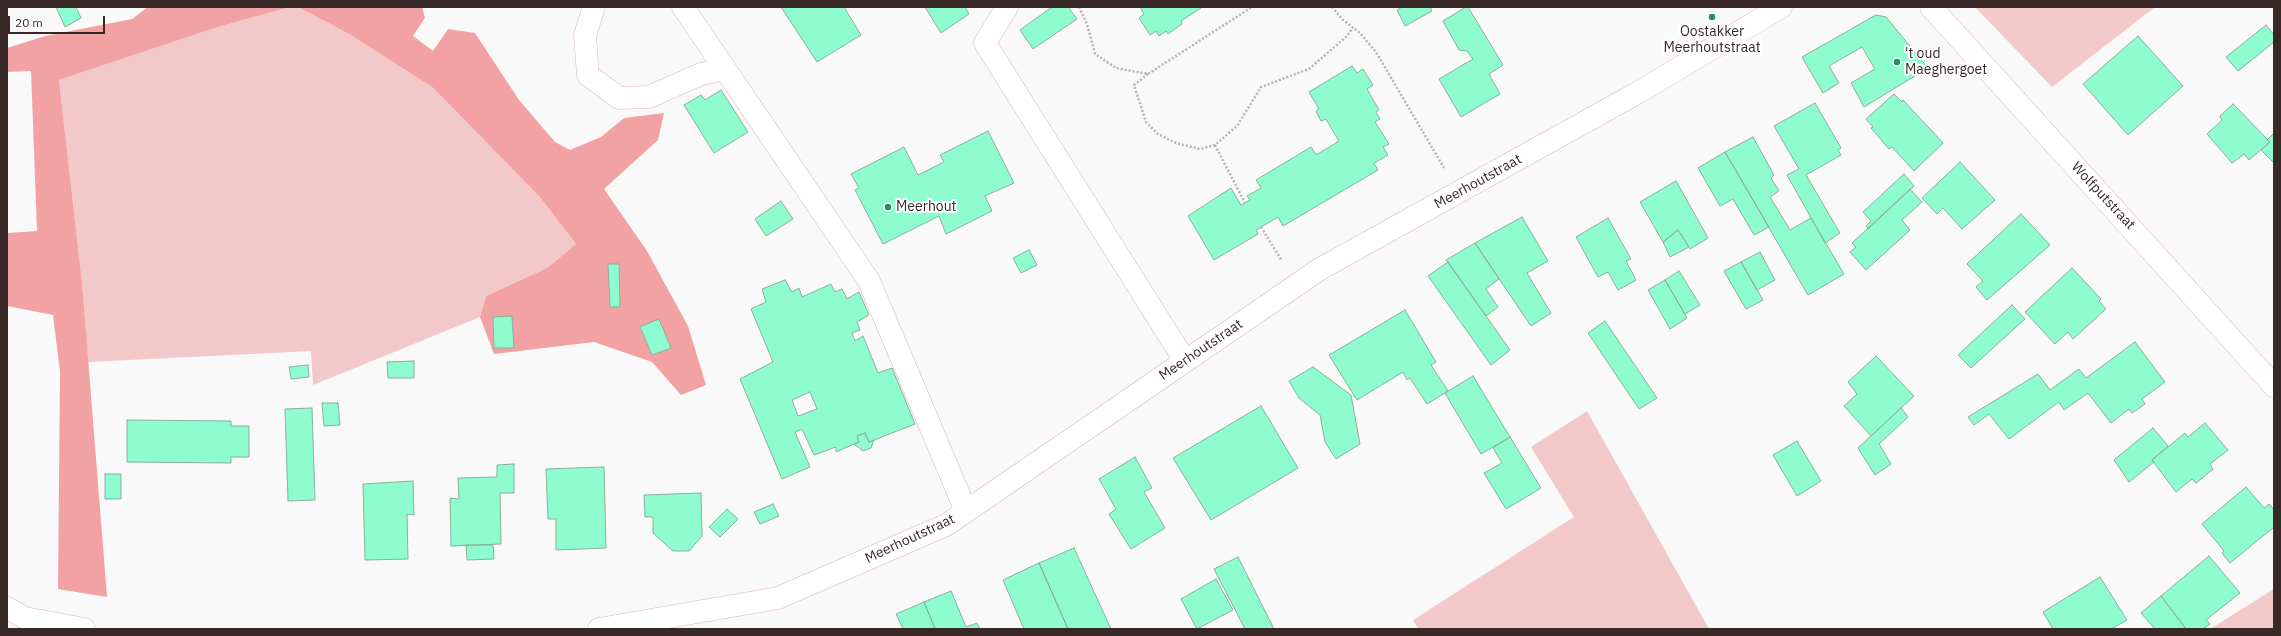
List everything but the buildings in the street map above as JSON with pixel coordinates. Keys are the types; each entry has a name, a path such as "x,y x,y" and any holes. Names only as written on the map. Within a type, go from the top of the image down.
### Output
{"street":[{"path":"594,7 585,35 588,75 619,98 649,97 701,74 725,69"},
{"path":"684,7 869,281 966,511"},
{"path":"1007,7 985,44 1185,361"},
{"name":"Meerhoutstraat","path":"599,629 778,598 946,525 1320,269 1639,92 1781,7"},
{"name":"Wolfputstraat","path":"1931,7 2274,386"},
{"path":"16,618 84,629"}],"path":[{"path":"1079,7 1087,24 1095,54 1116,68 1148,74"},
{"path":"1252,7 1148,74 1134,85 1146,122 1158,134 1176,143 1200,149 1214,145 1237,126 1261,87 1309,68 1347,36 1353,28"},
{"path":"1332,7 1376,52 1384,63 1458,193"},
{"path":"1214,145 1245,203"},
{"path":"1261,227 1297,285"}],"shaded area":[{"path":"148,7 290,7 218,27 59,80 82,282 107,597 58,589 60,372 53,315 7,306 7,233 37,231 31,71 7,72 7,48 45,36 132,19"},
{"path":"290,7 298,7 349,34 432,87 539,196 576,244 547,268 486,296 480,317 313,385 311,351 88,362 82,282 59,80 218,27"},
{"path":"298,7 422,7 425,18 413,36 433,51 448,29 475,33 519,100 555,142 570,150 601,137 624,118 664,113 658,140 604,189 647,251 688,326 706,385 681,395 652,362 594,342 494,354 480,317 486,296 547,268 576,244 539,196 432,87 349,34"},
{"path":"1975,7 2155,7 2052,87"},
{"path":"1587,411 1709,629 1418,629 1413,620 1574,517 1531,447"},
{"path":"2274,589 2274,629 2210,629"}],"place":[{"name":"Oostakker Meerhoutstraat","path":"1712,17"},
{"name":"'t oud Maeghergoet","path":"1897,62"},
{"name":"Meerhout","path":"888,207"}]}
